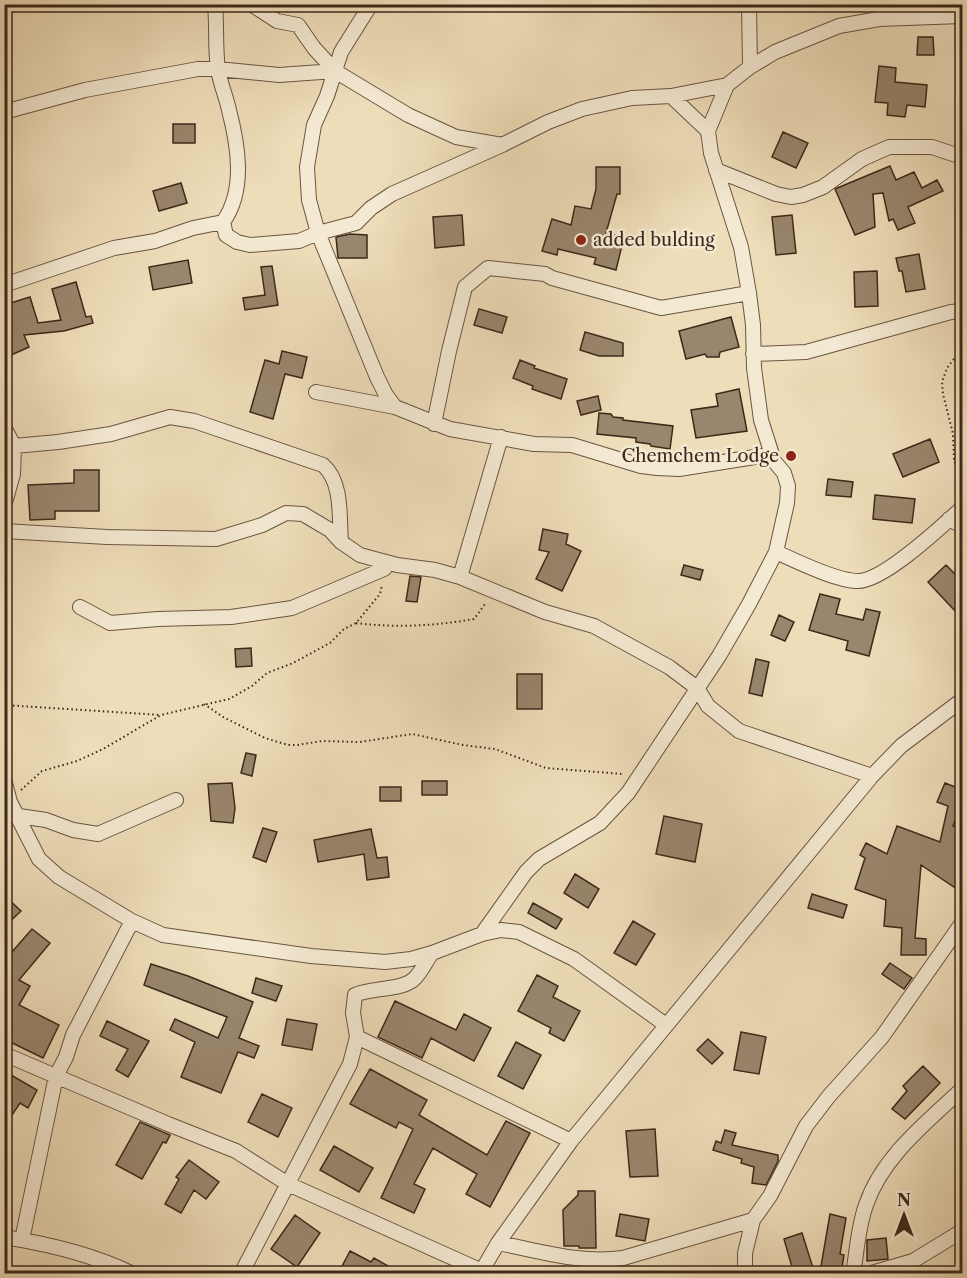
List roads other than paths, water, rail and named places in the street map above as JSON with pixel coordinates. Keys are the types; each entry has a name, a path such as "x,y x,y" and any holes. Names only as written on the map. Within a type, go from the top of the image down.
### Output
{"street":[{"path":"4,285 114,248 155,241 193,228 223,222 236,197 237,155 229,109 218,69 215,4"},
{"path":"251,4 277,21 298,25 314,48 335,71 408,115 456,137 502,145"},
{"path":"370,4 341,52 327,96 314,125 308,151 309,200 318,233 377,376 395,407"},
{"path":"749,4 750,67"},
{"path":"223,222 226,235 237,242 250,245 298,241 318,233 357,224 371,208 392,194 548,122 582,109 632,98 671,96 726,85 775,52 847,23 879,19 963,16"},
{"path":"4,112 85,90 198,69 279,75 335,71"},
{"path":"482,934 525,872 539,859 605,818 624,798 719,656 776,552 787,503 788,486 784,473 774,461 761,420 753,354 753,325 741,247 716,170 708,131 726,85"},
{"path":"671,96 708,131"},
{"path":"716,170 776,194 791,197 823,187 862,159 889,147 932,147 963,157"},
{"path":"434,424 465,287 489,268 545,274 552,278 661,308 749,293"},
{"path":"753,354 806,352 951,312 963,311"},
{"path":"316,392 395,407 450,429 534,444 572,445 641,466 679,469 761,456 774,461"},
{"path":"14,446 111,434 170,417 194,421 323,465 333,479 338,497 341,542"},
{"path":"4,427 14,446 13,474 4,506"},
{"path":"460,577 501,437"},
{"path":"776,552 822,571 858,581 873,578 902,558 963,508"},
{"path":"4,531 107,537 216,539 262,525 286,513 303,514 330,530 341,542 360,555 386,566 435,570 460,577 545,612 594,626 669,667 697,688 708,706 739,731 872,776"},
{"path":"949,519 963,526"},
{"path":"80,607 110,623 231,617 292,608 386,566"},
{"path":"4,1054 236,1151 288,1184 481,1272 498,1243 571,1141 872,776 901,746 963,700"},
{"path":"4,779 8,802 19,816 39,859 59,877 132,921 163,935 310,956 385,962 411,959 432,953 482,934 501,930 519,932 574,959 666,1025"},
{"path":"19,816 46,820 73,830 98,834 176,800"},
{"path":"22,1240 56,1076 66,1057 73,1035 132,921"},
{"path":"746,1274 745,1253 753,1220 770,1196 806,1126 829,1096 882,1037 963,923"},
{"path":"241,1274 350,1064 357,1037 353,1013 355,995 363,991 404,985 415,978 432,953"},
{"path":"357,1037 571,1141"},
{"path":"853,1274 866,1205 878,1181 889,1163 925,1122 963,1089"},
{"path":"498,1243 579,1259 603,1261 623,1258 753,1220"},
{"path":"868,1274 913,1261 963,1231"},
{"path":"4,1237 79,1252 133,1274"}],"place":[{"name":"added bulding","path":"581,240"},
{"name":"Chemchem Lodge","path":"791,456"}]}
